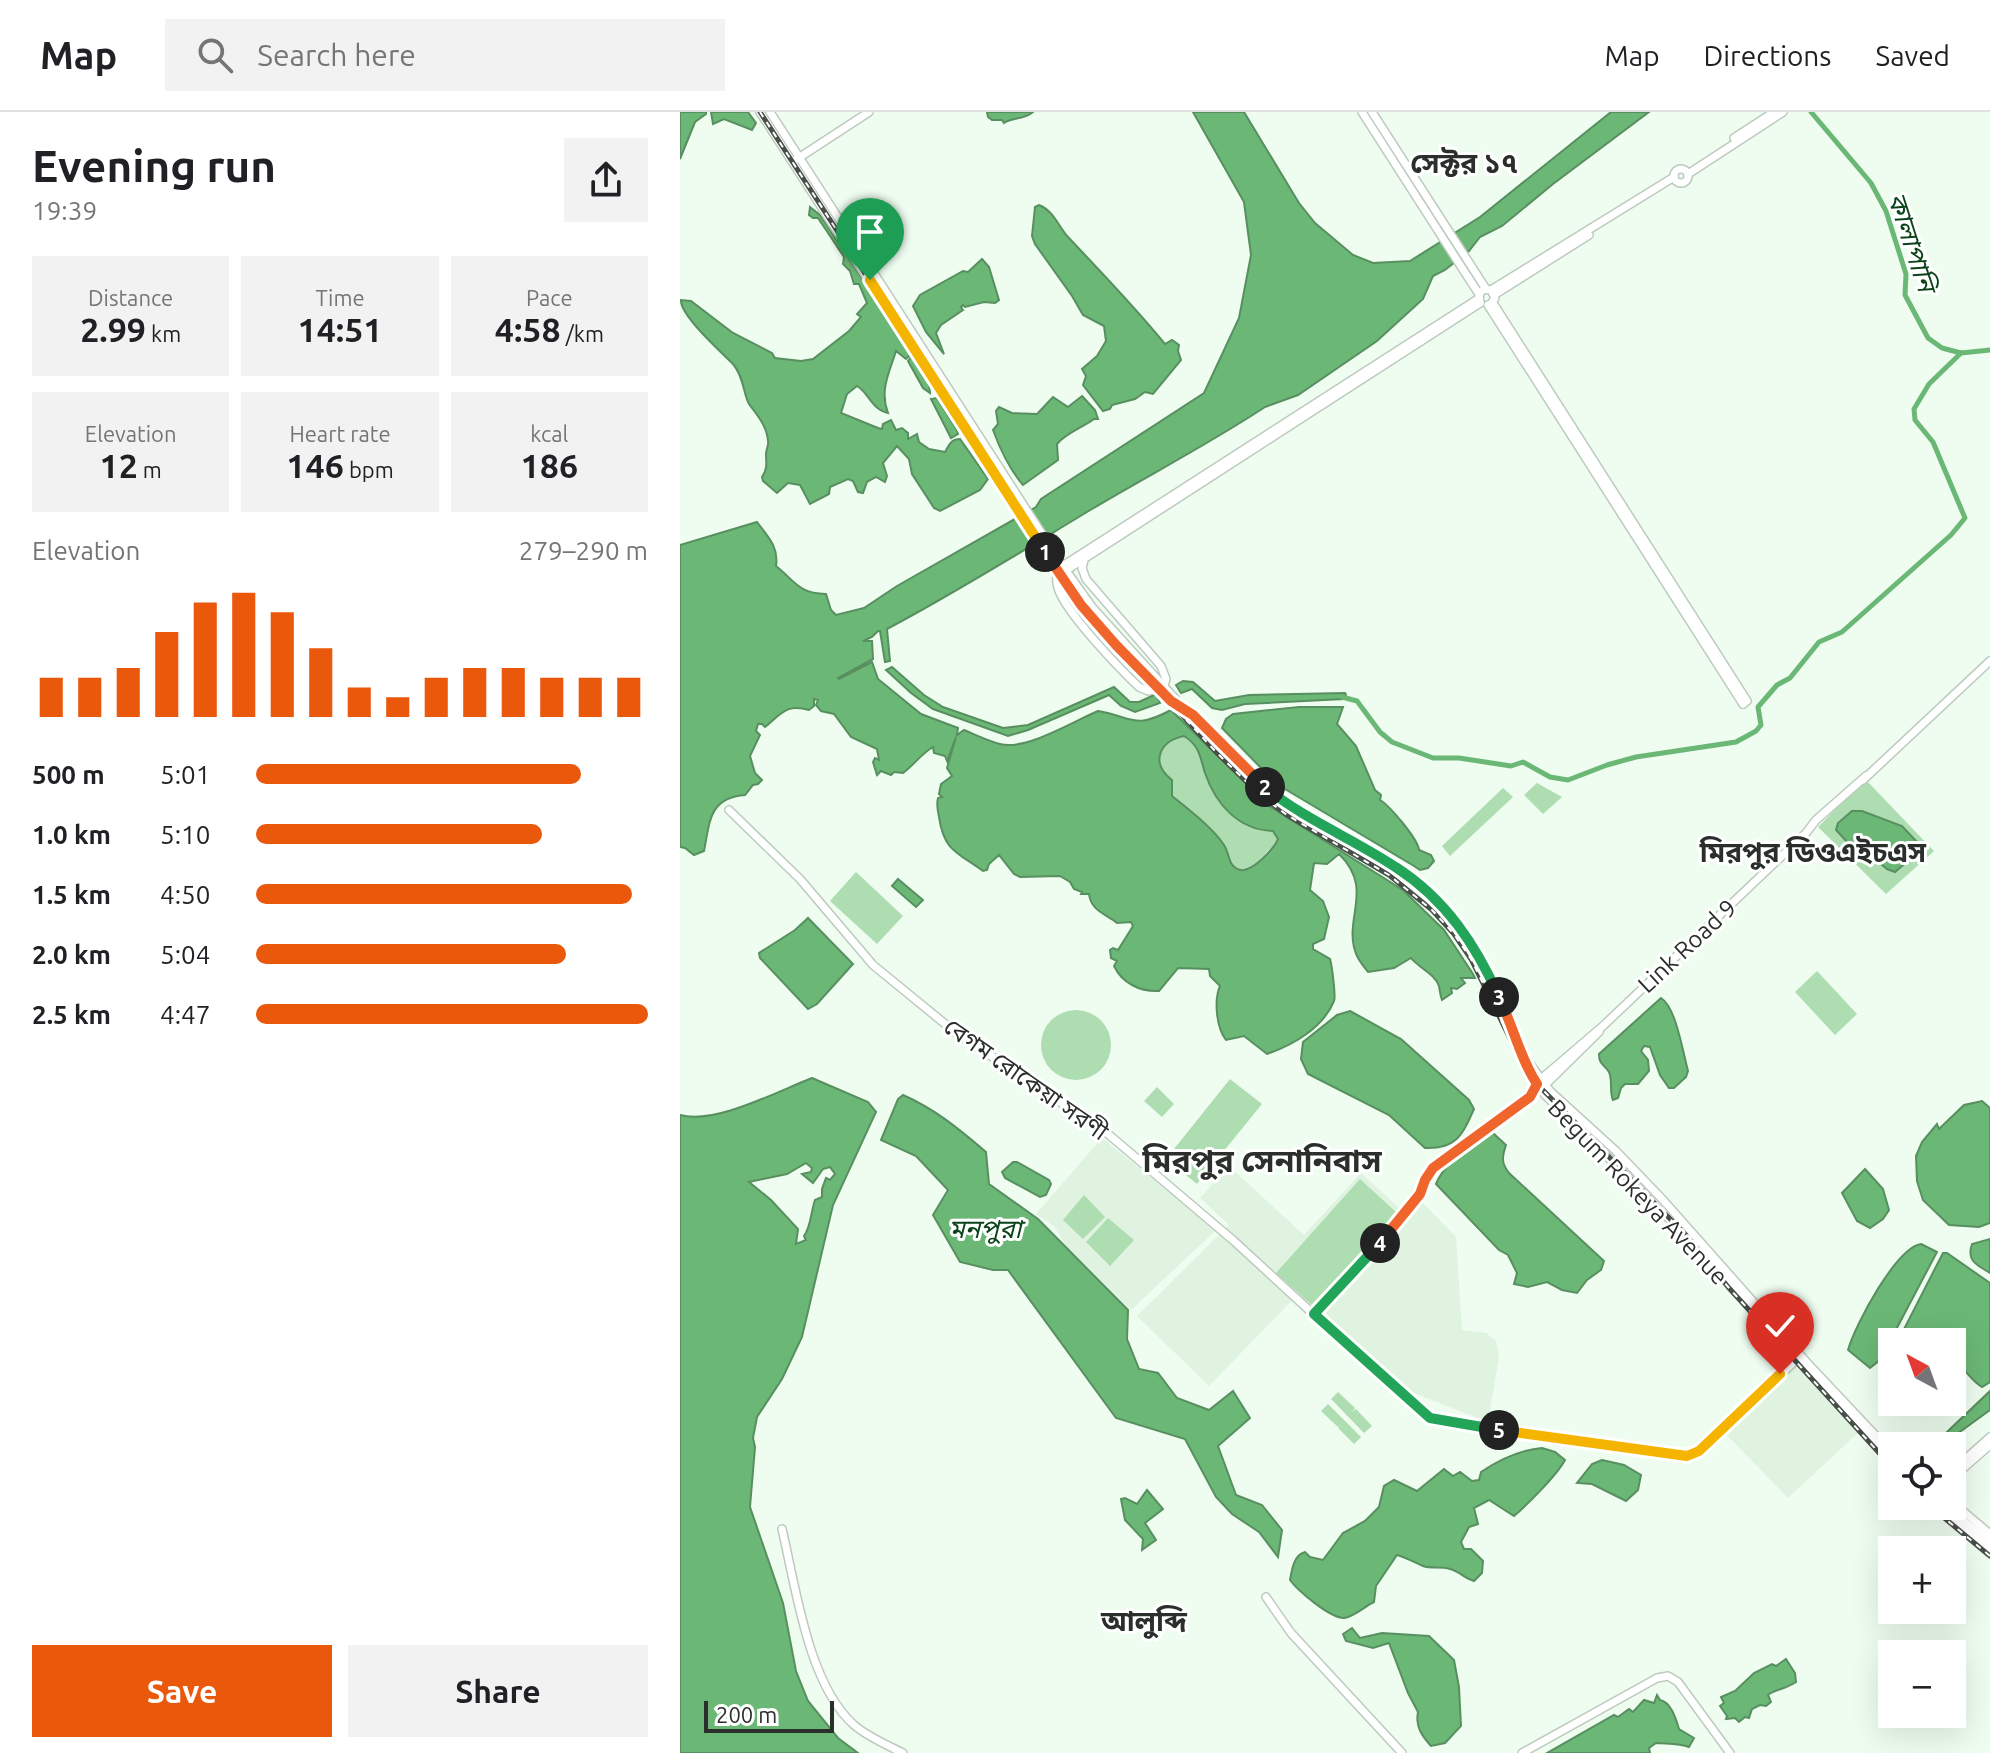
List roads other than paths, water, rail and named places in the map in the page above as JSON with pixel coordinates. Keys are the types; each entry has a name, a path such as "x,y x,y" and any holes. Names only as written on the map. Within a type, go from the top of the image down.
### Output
{"main road":[{"path":"1952,1520 1990,1552"},
{"path":"1962,1520 1990,1543"}],"street":[{"path":"760,112 794,158 1072,586 1162,687"},
{"path":"770,112 794,158"},
{"path":"794,158 861,112"},
{"path":"794,158 869,112"},
{"path":"1362,112 1468,268 1486,297 1745,705 1747,701 1486,297"},
{"path":"1372,112 1442,228"},
{"path":"1686,172 1774,112"},
{"path":"1686,172 1783,112"},
{"path":"1085,558 1083,574 1161,666 1166,679 1162,687 1148,691 1139,687 1074,615 1058,590 1061,570 1674,179 1685,182 1686,172"},
{"path":"1061,570 1085,558 1486,297"},
{"path":"1072,586 1088,589 1100,597"},
{"path":"1072,586 1069,599 1074,615"},
{"name":"Link Road 9","path":"1959,688 1963,680 1990,654"},
{"name":"Link Road 9","path":"1314,1314 1414,1203 1433,1168 1530,1097 1594,1039 1603,1026 1990,661"},
{"name":"Begum Rokeya Avenue","path":"1162,687 1171,701 1181,706 1276,796 1396,867 1432,896 1456,921 1477,952 1523,1054 1523,1061 1796,1360"},
{"name":"বেগম রোকেয়া সরণী","path":"729,810 800,879 873,965 955,1032 1108,1134 1234,1241 1430,1418 1614,1448 1687,1456 1699,1451 1796,1360"},
{"name":"Begum Rokeya Avenue","path":"1541,1084 1616,1151 1664,1201 1878,1438"},
{"path":"1796,1360 1878,1448"},
{"path":"1966,1462 1990,1437"},
{"path":"1966,1463 1990,1445"},
{"path":"1966,1514 1990,1534"},
{"path":"782,1529 811,1648 826,1687 837,1706 858,1728 903,1753"},
{"path":"1266,1597 1291,1633 1402,1753"},
{"path":"1522,1753 1657,1678 1668,1676 1678,1682 1730,1753"}],"water":[{"path":"680,112 706,114 695,122 680,159"},
{"path":"711,112 748,112 756,123 752,130 724,119 713,124"},
{"path":"987,112 1033,112 1004,123 1002,120 992,120"},
{"path":"1193,112 1244,112 1299,203 1315,223 1353,255 1373,263 1410,261 1480,217 1611,112 1649,112 1502,226 1480,237 1469,251 1433,276 1423,299 1377,341 1298,395 1265,407 965,586 887,629 890,661 885,662 878,631 863,641 872,641 873,659 838,678 872,662 878,679 921,714 958,728 957,735 964,730 1000,744 1011,745 1036,739 1098,711 1141,721 1171,710 1269,806 1403,890 1444,930 1475,978 1461,978 1465,983 1457,989 1451,988 1452,993 1442,1000 1437,982 1411,958 1394,968 1368,972 1357,956 1353,943 1357,893 1355,880 1350,867 1339,854 1327,864 1314,863 1310,890 1323,901 1329,917 1324,939 1313,944 1313,949 1330,959 1334,999 1329,1011 1306,1034 1267,1054 1244,1036 1226,1040 1217,1013 1220,986 1210,976 1209,969 1178,968 1159,991 1132,985 1117,972 1114,966 1117,961 1111,958 1110,950 1118,950 1133,926 1131,922 1117,923 1096,908 1089,894 1081,894 1060,876 1020,877 999,855 983,871 953,850 944,837 937,803 938,798 942,797 939,794 941,784 952,776 947,768 956,737 947,761 945,756 934,753 933,747 903,773 894,772 891,775 881,771 877,775 873,762 875,758 879,760 877,749 851,737 834,714 821,711 816,705 818,700 814,699 814,706 809,710 790,709 765,727 758,724 756,731 760,735 750,756 755,773 762,780 745,795 733,797 718,806 710,821 704,851 694,855 680,847 680,545 757,522 774,548 776,566 803,589 826,594 836,615 864,608 1036,507 1041,499 1204,393 1239,318 1251,255 1244,202","holes":["1184,736 1199,752 1210,785 1230,814 1250,826 1273,831 1278,839 1267,854 1246,870 1234,867 1219,839 1172,796 1172,780 1161,767 1160,754 1168,743"]},
{"path":"1039,205 1052,215 1068,237 1165,344 1172,340 1179,345 1181,360 1153,394 1145,392 1103,411 1083,385 1086,376 1082,369 1097,356 1106,341 1104,326 1083,315 1035,244 1032,236 1035,207"},
{"path":"810,207 820,215 912,353 906,359 896,351 885,389 888,413 878,408 857,386 847,394 841,413 882,429 883,424 891,420 896,430 902,428 908,433 908,439 917,434 919,442 929,449 945,452 952,442 960,439 988,479 980,490 940,511 934,508 912,474 909,459 897,446 883,463 887,476 885,482 876,477 867,482 863,493 858,492 853,481 848,479 830,487 829,494 810,504 800,485 788,483 777,493 763,481 768,443 766,430 749,404 739,374 693,323 682,306 681,300 691,301 733,333 772,353 775,358 813,359 849,331 861,317 857,314 867,303 859,284 854,284 850,271 843,264 844,257 818,218 809,215"},
{"path":"982,259 989,267 999,300 995,303 963,305 963,310 941,325 936,333 944,354 926,332 913,306 920,295 963,271 968,272"},
{"path":"911,357 924,373 930,393 923,388 908,361"},
{"path":"1082,396 1095,410 1098,419 1061,440 1057,444 1058,460 1023,485 1006,459 993,430 998,424 996,411 999,407 1012,413 1037,414 1053,397 1068,407"},
{"path":"937,398 957,430 958,434 951,438 931,399"},
{"path":"892,667 943,707 1003,728 1028,725 1114,687 1130,702 1139,702 1156,694 1160,703 1135,712 1121,706 1109,695 1008,736 933,709 886,670"},
{"path":"1183,681 1193,682 1215,701 1249,695 1346,695 1344,699 1245,704 1222,710 1212,708 1192,689 1181,693 1176,685"},
{"path":"1299,707 1343,707 1337,724 1356,746 1375,790 1381,795 1380,800 1414,838 1419,850 1431,855 1434,861 1428,868 1420,870 1285,789 1222,728 1226,719 1233,714"},
{"path":"1852,811 1862,811 1902,826 1919,844 1918,852 1895,872 1875,859 1862,858 1836,830 1838,823"},
{"path":"898,879 923,900 916,907 892,886"},
{"path":"808,918 853,964 817,1004 808,1009 760,958 759,953"},
{"path":"1661,998 1671,1011 1678,1031 1688,1071 1686,1077 1674,1088 1669,1088 1660,1075 1650,1047 1644,1046 1641,1051 1648,1060 1649,1071 1638,1084 1625,1084 1618,1098 1613,1100 1610,1075 1599,1054"},
{"path":"1350,1011 1401,1039 1469,1100 1474,1109 1457,1139 1444,1146 1425,1148 1389,1115 1308,1074 1301,1059 1303,1042 1337,1015"},
{"path":"812,1078 868,1102 876,1112 833,1205 802,1337 782,1379 757,1417 750,1507 783,1603 796,1671 808,1701 838,1738 858,1753 680,1753 680,1115 694,1117 728,1111","holes":["806,1163 812,1168 811,1172 802,1174 813,1183 823,1169 830,1167 835,1174 830,1180 826,1178 822,1197 815,1200 804,1236 806,1240 796,1244 798,1229 749,1182 787,1174"]},
{"name":"মনপুরা","path":"903,1095 936,1113 986,1152 989,1184 1038,1219 1128,1310 1127,1339 1139,1369 1158,1373 1177,1398 1209,1410 1233,1391 1250,1418 1218,1446 1236,1495 1262,1505 1282,1530 1278,1557 1259,1532 1232,1514 1216,1497 1185,1439 1116,1418 1008,1270 993,1270 960,1262 933,1215 948,1190 916,1156 881,1140 898,1099"},
{"path":"1982,1101 1990,1108 1990,1223 1979,1227 1949,1225 1923,1200 1917,1181 1916,1156 1922,1142 1937,1124 1939,1129 1964,1105"},
{"path":"1493,1133 1506,1145 1503,1160 1509,1173 1604,1261 1601,1270 1587,1280 1577,1293 1547,1282 1528,1287 1514,1284 1517,1273 1508,1255 1499,1250 1436,1184 1458,1156 1487,1134"},
{"path":"1013,1162 1049,1180 1051,1184 1046,1195 1040,1197 1005,1178 1002,1172"},
{"path":"1865,1169 1883,1189 1889,1210 1883,1219 1870,1228 1857,1221 1842,1193"},
{"path":"1990,1239 1990,1273 1974,1262 1970,1255 1972,1244"},
{"path":"1921,1244 1937,1252 1897,1328 1878,1328 1878,1362 1870,1368 1848,1350 1852,1338 1878,1289 1911,1249"},
{"path":"1943,1253 1947,1253 1990,1283 1990,1382 1982,1387 1966,1372 1966,1328 1905,1328"},
{"path":"1990,1391 1990,1410 1960,1432 1947,1432"},
{"path":"1542,1448 1555,1452 1565,1460 1514,1516 1489,1500 1474,1508 1478,1524 1469,1527 1461,1542 1464,1549 1471,1549 1483,1561 1482,1573 1474,1581 1453,1570 1426,1567 1397,1555 1376,1586 1374,1602 1344,1618 1323,1609 1290,1580 1298,1556 1305,1552 1310,1557 1323,1560 1343,1533 1365,1521 1379,1507 1384,1486 1394,1480 1417,1491 1444,1469 1453,1476 1460,1472 1472,1481 1479,1480 1481,1472 1502,1460"},
{"path":"1602,1460 1624,1465 1641,1475 1638,1490 1626,1501 1592,1484 1577,1483 1592,1464"},
{"path":"1147,1490 1163,1509 1145,1523 1156,1540 1142,1550 1143,1539 1125,1520 1121,1499 1137,1504"},
{"path":"1352,1628 1360,1638 1382,1633 1429,1636 1454,1660 1461,1726 1445,1743 1431,1746 1422,1735 1418,1712 1389,1643 1373,1648 1346,1641 1343,1634"},
{"path":"1786,1659 1795,1673 1796,1682 1768,1695 1771,1702 1752,1709 1749,1718 1745,1717 1739,1722 1735,1718 1726,1719 1720,1706 1724,1703 1721,1697 1735,1691 1754,1673 1772,1664 1776,1666"},
{"path":"1657,1695 1670,1707 1679,1729 1694,1738 1689,1747 1656,1743 1649,1748 1650,1753 1547,1753 1614,1715 1618,1717 1629,1709 1633,1712 1644,1700 1654,1703"}],"waterway":[{"name":"কালাপানি","path":"1811,112 1871,183 1886,211 1906,274 1905,295 1928,338 1942,348 1961,353 1990,350"},
{"path":"1342,697 1357,701 1380,732 1392,742 1433,758 1459,758 1511,766 1523,762 1550,777 1568,780 1636,757 1736,742 1756,731 1761,725 1758,707 1777,685 1790,678 1819,642 1842,632 1951,535 1965,518 1933,442 1915,420 1914,409 1929,384 1961,353"}],"railway":[{"path":"760,112 1081,606 1260,795 1287,815 1389,875 1432,910 1471,959 1533,1080 1685,1234 1729,1288 1878,1452"},
{"path":"1947,1520 1990,1556"}],"district":[{"name":"সেক্টর ১৭","path":"1464,162"},
{"name":"মিরপুর ডিওএইচএস","path":"1813,851"},
{"name":"মিরপুর সেনানিবাস","path":"1262,1160"},
{"name":"আলুব্দি","path":"1144,1620"}]}
